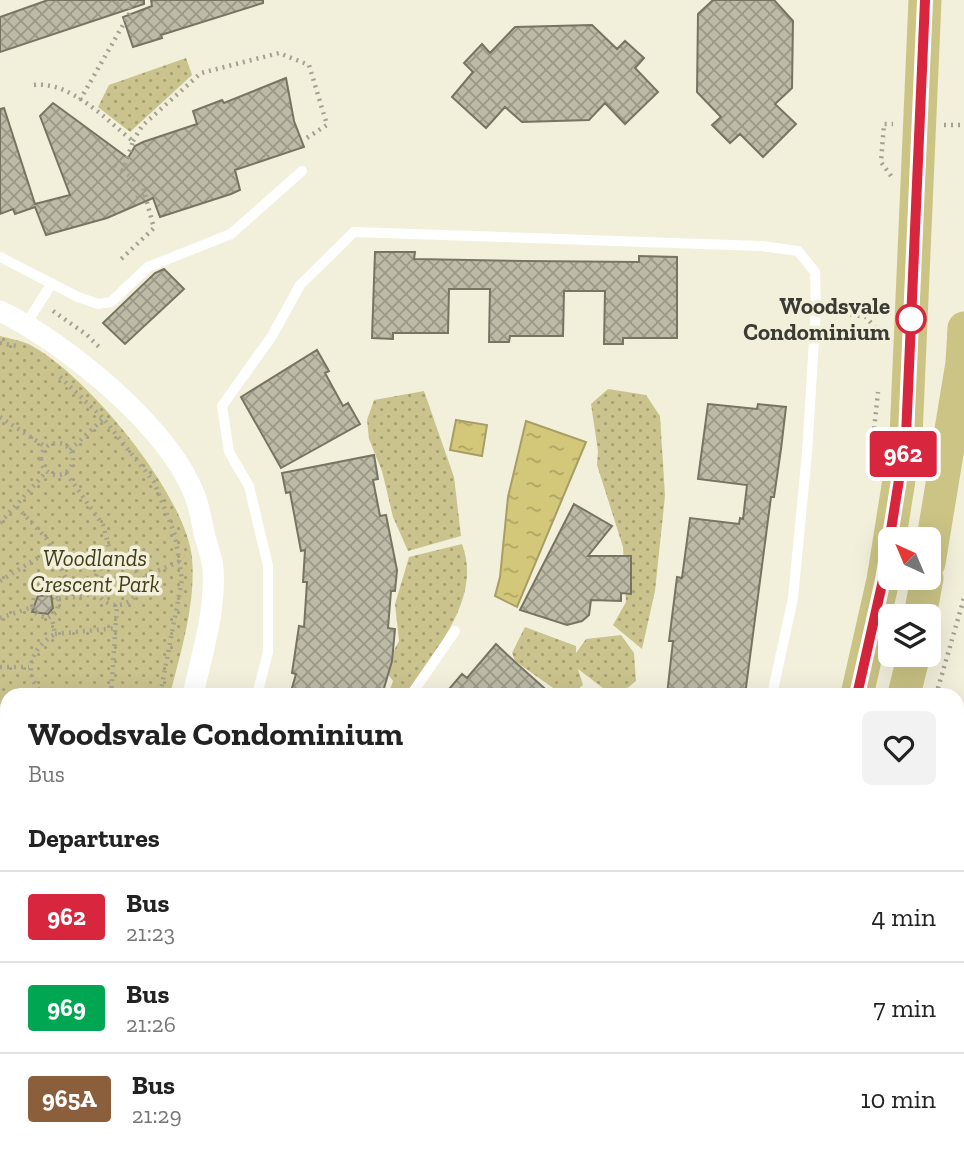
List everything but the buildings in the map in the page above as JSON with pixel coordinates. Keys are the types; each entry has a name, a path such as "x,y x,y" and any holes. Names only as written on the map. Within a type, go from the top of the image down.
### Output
{"main road":[{"path":"859,688 883,580 906,436 925,0"},
{"path":"935,527 962,363 964,328"},
{"path":"906,688 911,667"}],"street":[{"path":"0,311 26,324 87,367 123,400 158,435 194,494 213,567 211,616 195,688"}],"lane":[{"path":"0,257 98,304 111,302 148,267 230,234 302,171"},
{"path":"259,688 268,652 268,566 249,486 229,452 222,405 272,336 300,285 354,232 761,246 798,251 815,272 816,308 807,453 793,598 774,688"},
{"path":"26,324 52,283"},
{"path":"416,688 455,631"}],"path":[{"path":"80,100 131,12 125,0 117,3"},
{"path":"123,171 133,141 142,126 201,73 279,53 309,65 313,77 327,125 305,139"},
{"path":"34,85 47,84 80,100 133,141"},
{"path":"897,114 897,128"},
{"path":"881,162 884,124"},
{"path":"126,160 135,157"},
{"path":"115,165 143,188 154,228 119,261"},
{"path":"895,169 895,183"},
{"path":"136,198 145,195"},
{"path":"816,308 866,317"},
{"path":"882,352 885,326"},
{"path":"0,343 21,347"},
{"path":"53,369 103,418 154,482 175,536 182,580 161,688"},
{"path":"868,488 879,379"},
{"path":"70,450 123,400"},
{"path":"0,417 46,447"},
{"path":"56,443 70,450 73,460 66,473 55,476 46,472 40,457 46,447 56,443"},
{"path":"0,523 46,472"},
{"path":"66,473 103,525 113,562"},
{"path":"17,507 52,549 74,595"},
{"path":"0,581 52,549"},
{"path":"59,599 97,594 107,603 117,605 133,598 139,579 180,561"},
{"path":"97,594 97,572 113,562 131,566 139,579"},
{"path":"32,607 34,598 40,592 51,593 59,599"},
{"path":"938,688 964,598"},
{"path":"32,607 43,618 52,617 57,612 59,599"},
{"path":"112,688 117,605"},
{"path":"0,618 32,607"},
{"path":"52,617 55,634"},
{"path":"38,688 29,667 35,651 55,634 117,628"},
{"path":"0,667 29,667"}],"green space":[{"path":"186,58 192,75 130,132 98,107 109,85"},
{"name":"Woodlands Crescent Park","path":"0,336 26,343 49,357 102,406 128,436 172,501 185,531 193,575 187,627 172,688 0,688"},
{"path":"608,389 646,395 660,416 665,496 655,591 642,649 613,625 626,602 623,547 597,465 598,451 591,404"},
{"path":"424,391 454,477 461,536 408,551 393,517 382,471 369,439 367,420 374,400"},
{"path":"462,544 467,564 466,585 452,624 410,688 390,688 393,681 384,669 399,641 395,604 409,557"},
{"path":"525,627 576,646 576,653 586,639 621,635 634,653 636,681 628,688 603,688 578,669 583,685 579,688 553,688 515,661 512,653"}],"water":[{"path":"456,420 487,425 482,456 450,450"},
{"path":"526,421 586,442 517,607 495,596 500,577 508,497"}],"bus line":[{"name":"962","path":"859,688 883,580 906,436 925,0"}],"place":[{"name":"Woodsvale Condominium","path":"911,319"}]}
